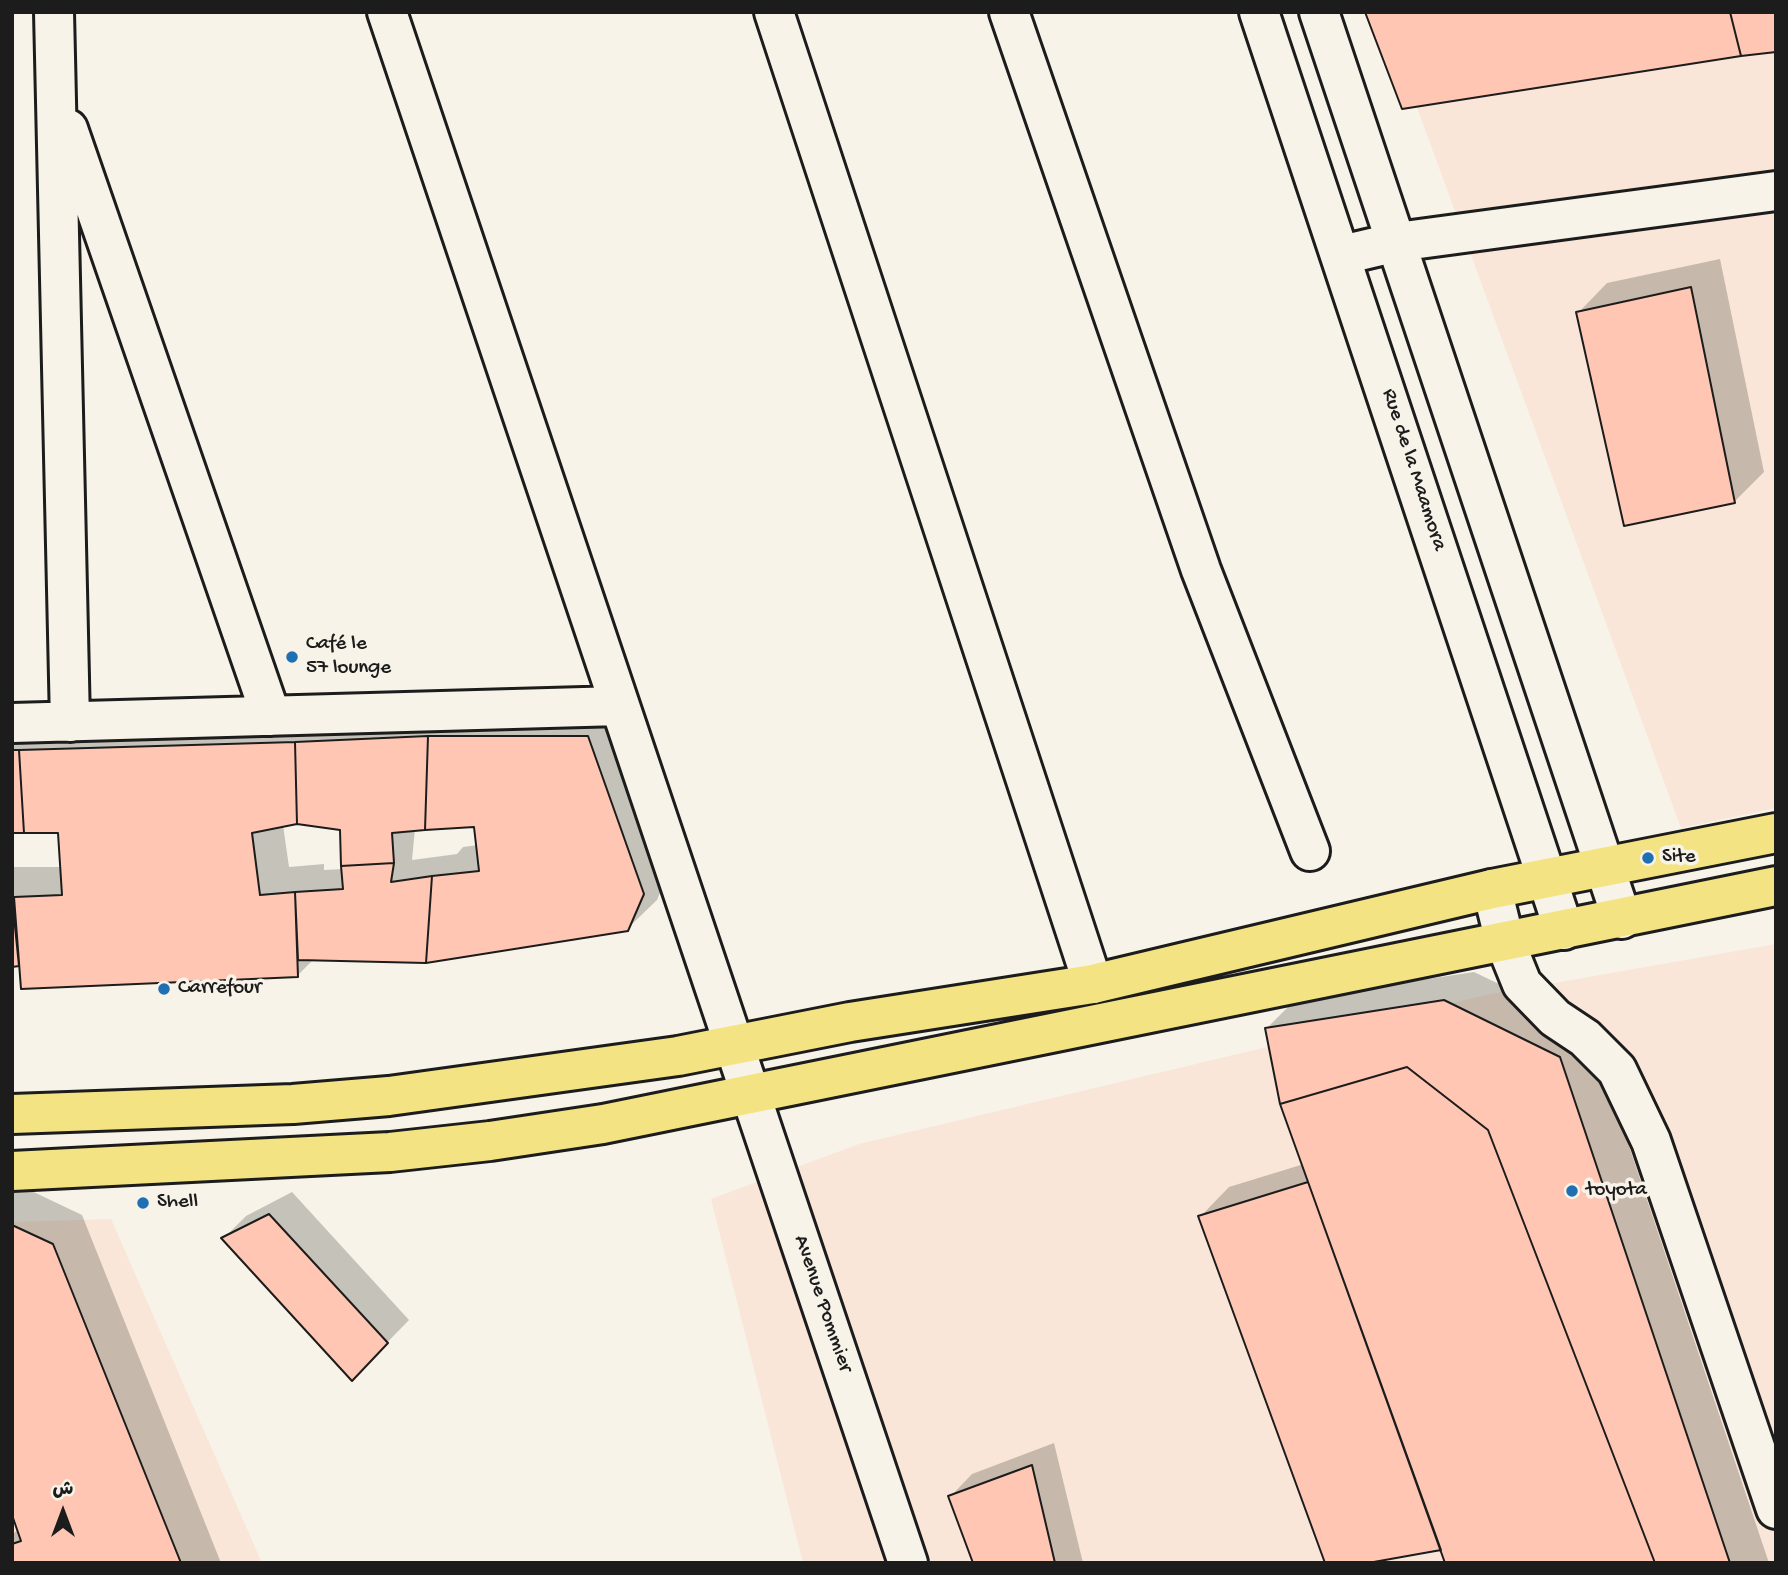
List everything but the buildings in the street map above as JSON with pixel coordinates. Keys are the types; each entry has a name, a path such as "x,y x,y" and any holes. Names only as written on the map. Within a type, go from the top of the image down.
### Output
{"main road":[{"path":"12,1114 293,1104 389,1096 734,1046 849,1022 1093,984 1492,889 1776,833"},
{"path":"12,1171 403,1150 603,1124 752,1096 1776,886"}],"street":[{"path":"54,12 70,722"},
{"name":"Avenue Pommier","path":"387,12 908,1563"},
{"path":"774,12 1093,984"},
{"path":"1009,12 1201,570 1310,851"},
{"name":"Rue de la Maamora","path":"1259,12 1342,255 1564,930"},
{"path":"1319,12 1622,919"},
{"path":"56,96 271,716"},
{"path":"1342,255 1397,242 1776,191"},
{"path":"12,723 620,706"},
{"path":"1492,889 1506,942 1522,984 1555,1018 1605,1055 1617,1069 1629,1093 1651,1141 1776,1508"}],"shaded area":[{"path":"1382,12 1776,12 1776,808 1681,828"},
{"path":"1776,944 1776,1563 803,1563 711,1199 859,1144 1486,995"},
{"path":"111,1219 262,1563 12,1563 12,1222"}],"place":[{"name":"Café le 57 lounge","path":"292,657"},
{"name":"Site","path":"1648,858"},
{"name":"Carrefour","path":"164,989"},
{"name":"toyota","path":"1572,1191"},
{"name":"Shell","path":"143,1203"}]}
